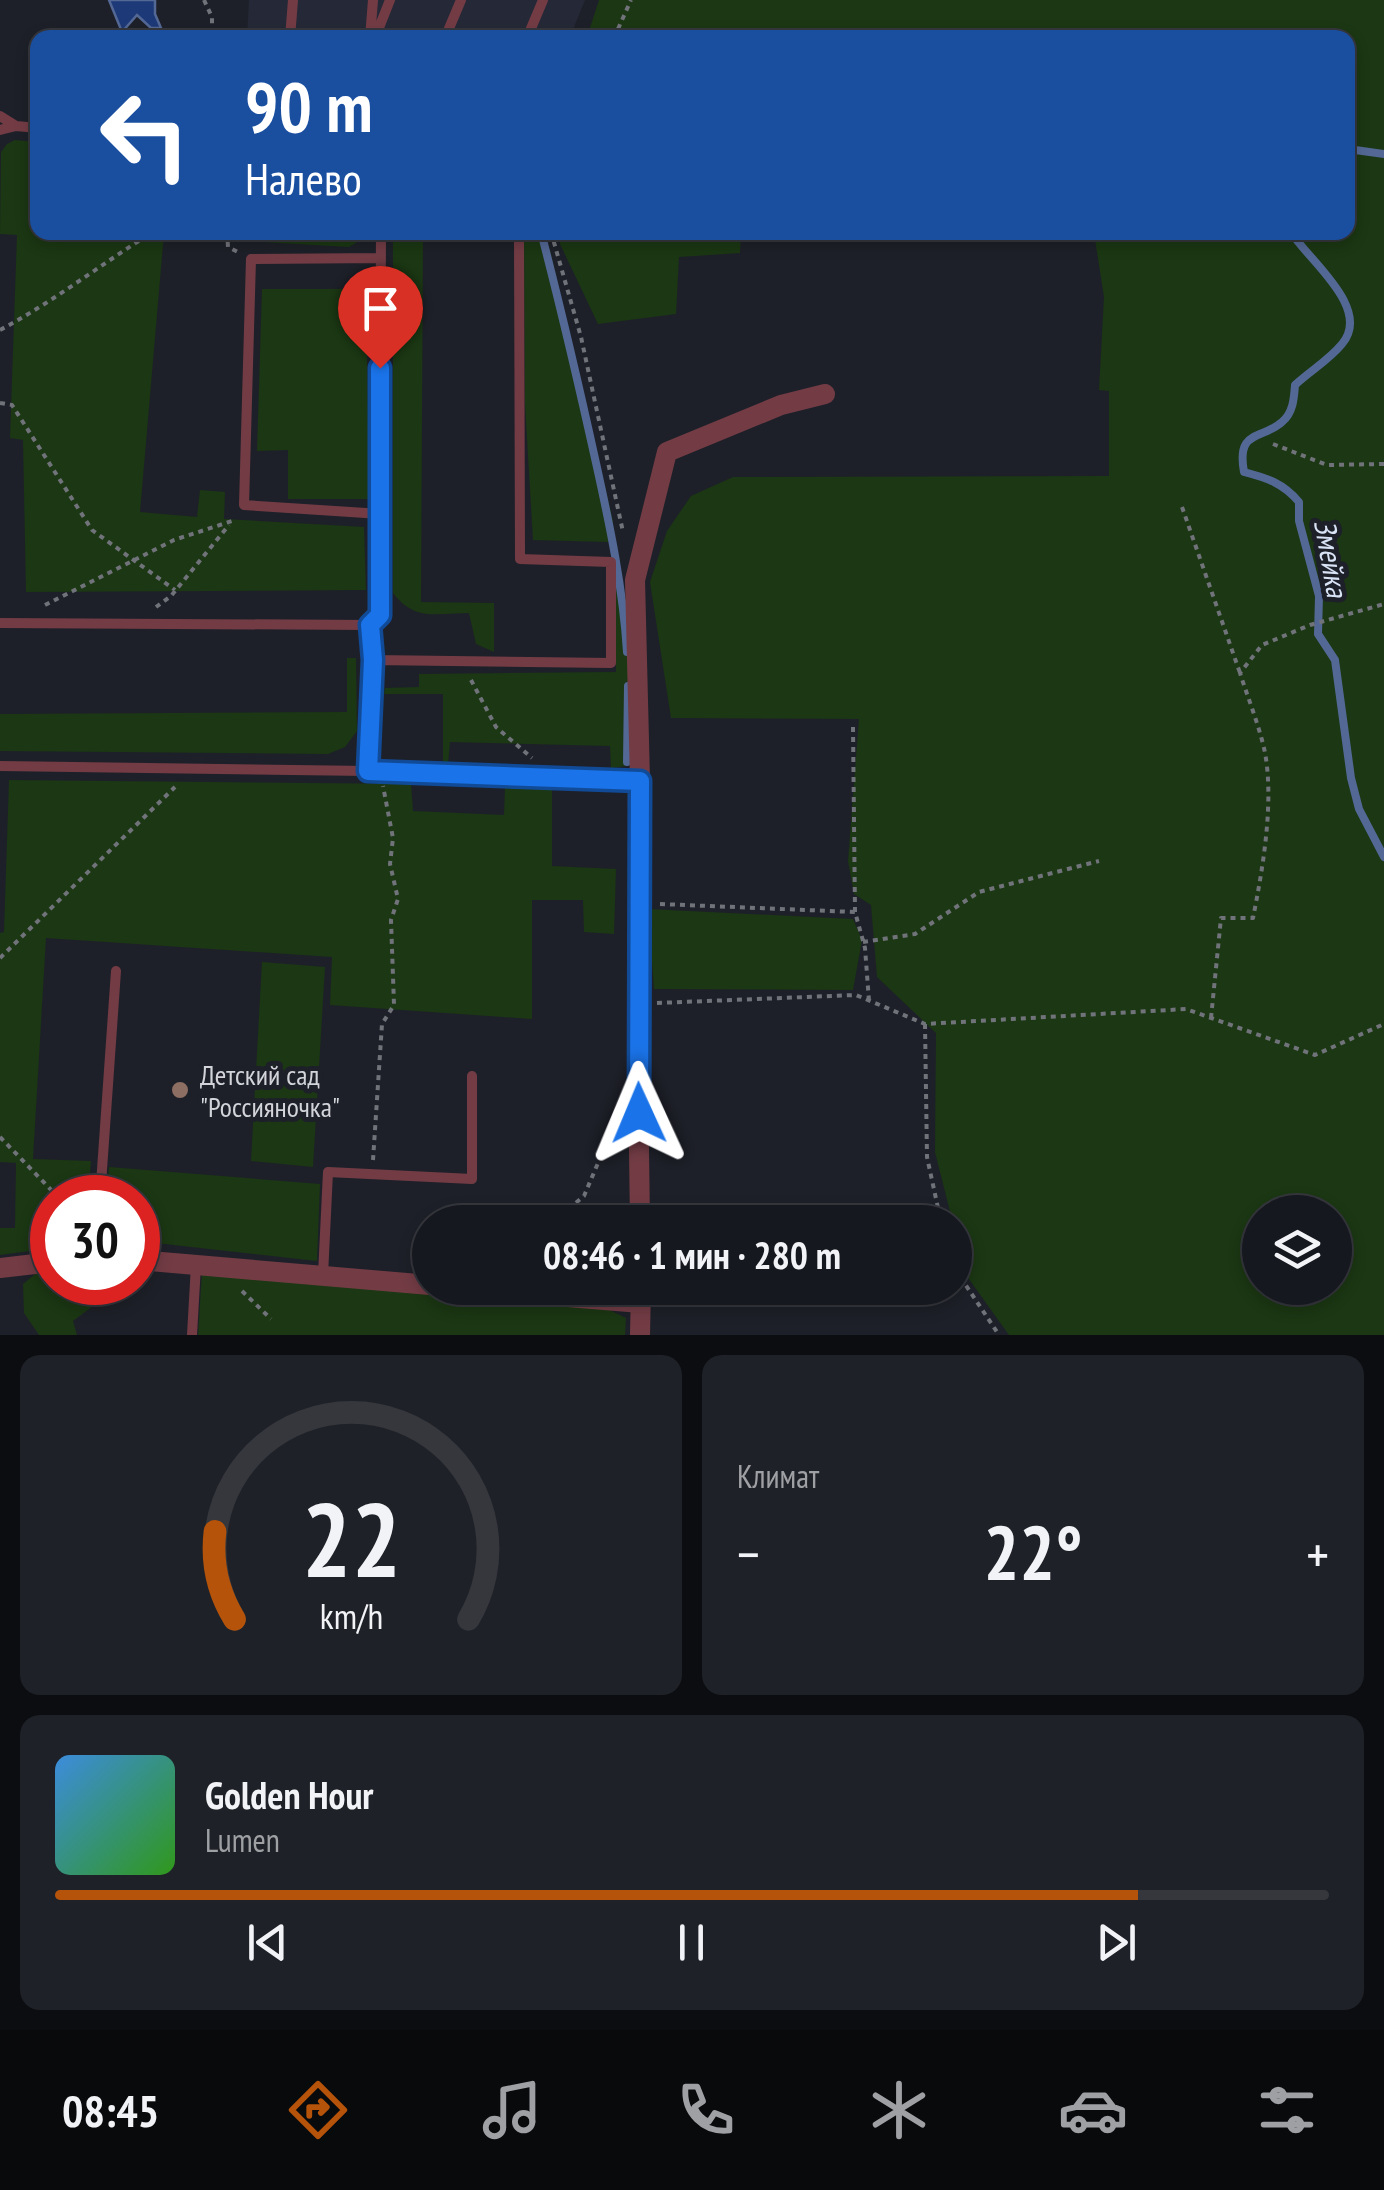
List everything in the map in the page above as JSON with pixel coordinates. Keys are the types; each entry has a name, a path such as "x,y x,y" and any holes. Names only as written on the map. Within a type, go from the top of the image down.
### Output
{"street":[{"path":"640,1205 640,781 635,580 667,452 781,405 825,394"},
{"path":"160,1262 412,1284"},
{"path":"0,1268 30,1265"},
{"path":"640,1335 641,1305"}],"lane":[{"path":"291,30 293,0"},
{"path":"373,0 373,30"},
{"path":"377,30 390,0"},
{"path":"448,30 461,0"},
{"path":"530,30 542,0"},
{"path":"0,116 16,126"},
{"path":"0,130 30,127"},
{"path":"0,624 370,625 380,615 380,240"},
{"path":"373,660 611,663 611,562 520,559 519,240"},
{"path":"380,258 250,260 244,506 380,514"},
{"path":"370,625 374,771"},
{"path":"0,766 374,771 640,781"},
{"path":"102,1175 116,971"},
{"path":"322,1276 328,1172 472,1178 472,1076"},
{"path":"192,1335 196,1265"}],"path":[{"path":"204,0 212,17 212,30"},
{"path":"618,30 631,0"},
{"path":"0,330 44,307 142,240"},
{"path":"228,240 228,246 250,260"},
{"path":"553,240 581,337 626,545"},
{"path":"0,403 12,404 92,530 176,590"},
{"path":"1273,444 1327,465 1384,464"},
{"path":"134,624 176,590 244,506"},
{"path":"1182,507 1264,751 1263,870 1253,918 1222,918 1211,1018"},
{"path":"43,606 174,540 232,521"},
{"path":"1240,674 1262,645 1310,624 1384,604"},
{"path":"461,663 496,727 554,778"},
{"path":"853,728 855,912 863,942 869,1000"},
{"path":"372,1174 382,1024 394,1005 391,920 398,898 390,864 392,838 374,771"},
{"path":"0,958 186,777"},
{"path":"863,942 915,934 979,892 1099,862"},
{"path":"638,904 855,912"},
{"path":"637,1003 856,995 925,1024 1186,1008 1315,1055 1384,1024"},
{"path":"925,1024 928,1157 938,1205"},
{"path":"0,1137 36,1175"},
{"path":"574,1205 584,1196 601,1156"},
{"path":"972,1294 999,1335"}],"shaded area":[{"path":"249,0 585,0 573,30 247,30"}],"green space":[{"path":"599,0 1384,0 1384,1335 1009,1335 972,1283 972,1205 948,1205 935,1152 936,1033 877,977 871,905 854,894 848,861 859,719 671,718 650,582 667,531 691,496 733,477 1109,476 1109,391 1099,390 1104,297 1095,240 1355,240 1355,30 589,30"},
{"path":"15,140 30,141 30,240 163,240 140,512 197,517 200,490 225,492 224,519 364,527 366,590 26,592 23,440 10,438 17,235 0,234 1,152"},
{"path":"229,240 361,240 349,247"},
{"path":"393,240 423,240 421,602 494,603 494,652 476,644 469,613 418,612 393,593"},
{"path":"524,240 545,240 613,521 608,542 533,540 525,404"},
{"path":"560,240 741,240 740,253 679,257 676,314 598,324"},
{"path":"262,289 366,289 369,499 288,499 288,450 257,451"},
{"path":"615,571 629,608 634,759 627,766 611,768 610,746 450,742 448,764 443,761 443,694 384,694 385,688 419,687 419,674 616,672"},
{"path":"347,658 356,658 357,731 345,747 328,754 0,751 0,714 347,712"},
{"path":"9,780 411,784 413,811 504,815 505,788 552,789 552,866 616,869 614,934 584,932 583,900 532,900 532,1019 330,1005 332,957 46,938 33,1159 91,1161 90,1175 30,1175 30,1251 0,1255 0,1228 15,1228 16,1163 0,1162 0,933 4,932"},
{"path":"648,909 853,919 862,940 853,990 654,989"},
{"path":"262,962 325,967 313,1167 251,1161"},
{"path":"109,1167 320,1184 317,1261 160,1243 160,1175 108,1175"},
{"path":"202,1272 412,1289 412,1305 599,1305 626,1318 625,1335 198,1335"},
{"path":"30,1278 30,1305 94,1305 73,1321 77,1335 39,1335 24,1313 23,1284"}],"water":[{"path":"109,0 155,0 161,28 151,28 137,15 121,30"}],"waterway":[{"name":"Змейка","path":"1355,150 1384,154"},
{"path":"543,240 606,510 627,652"},
{"name":"Змейка","path":"1297,240 1334,284 1349,315 1349,330 1337,350 1295,385 1286,418 1247,442 1244,472 1274,482 1299,502 1299,521 1319,596 1318,634 1335,660 1351,778 1359,809 1384,857"},
{"path":"627,762 628,686"}],"place":[{"name":"Детский сад \"Россияночка\"","path":"180,1090"}],"route":[{"path":"380,368 380,615 370,625 373,660 368,771 640,781 639,1113"}]}
